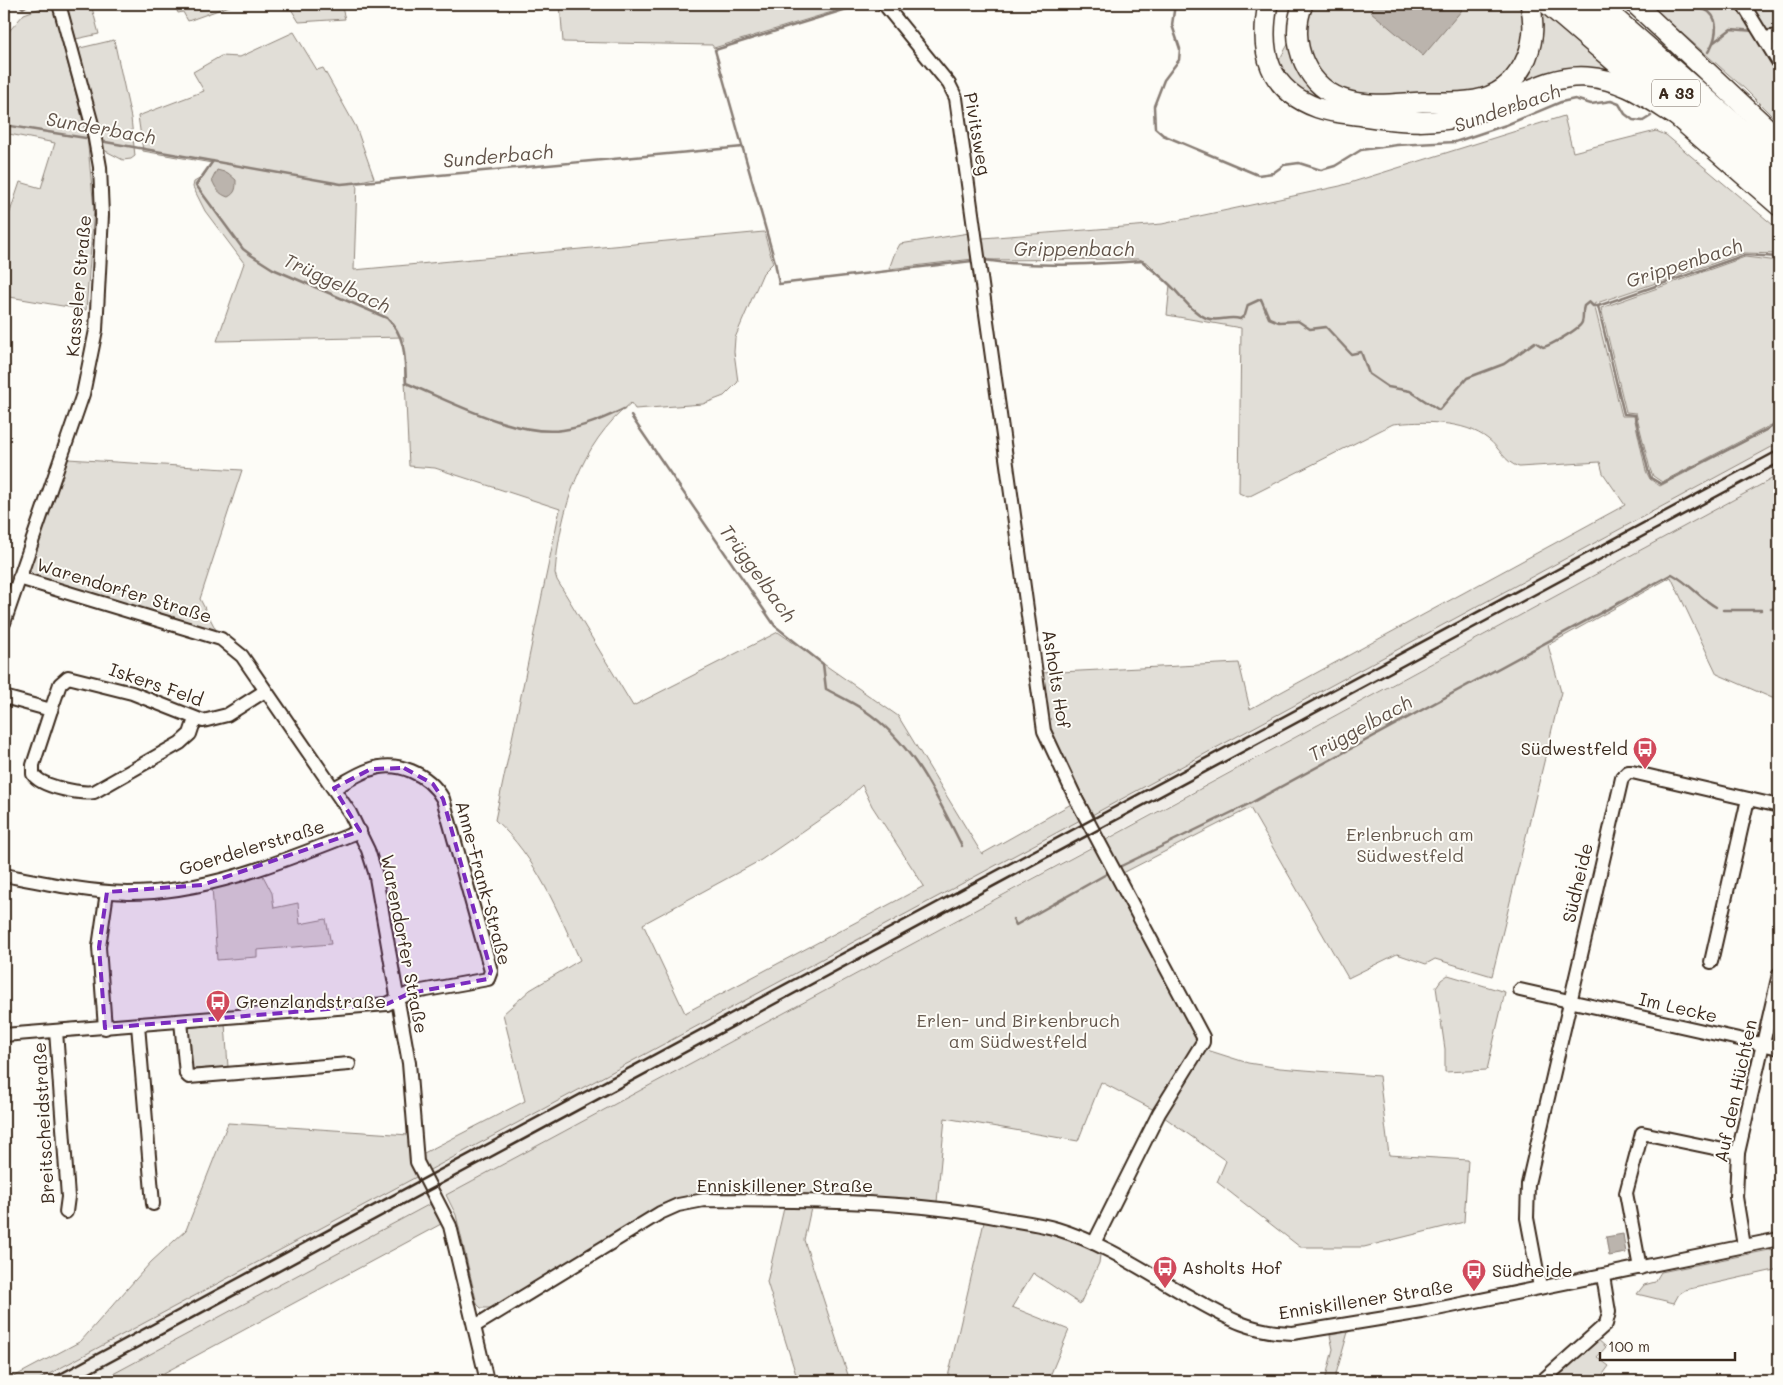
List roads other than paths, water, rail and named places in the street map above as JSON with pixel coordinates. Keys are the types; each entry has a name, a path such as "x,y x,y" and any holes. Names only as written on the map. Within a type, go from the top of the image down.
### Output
{"highway":[{"path":"1268,4 1263,38 1266,56 1273,72 1288,91 1320,108 1386,120 1417,122 1444,120 1473,114 1550,81 1586,76 1610,80 1631,87 1676,116"},
{"path":"1303,4 1298,26 1298,45 1308,71 1324,88 1337,96 1360,103 1376,104 1475,100 1504,88 1523,68 1531,47 1534,24 1530,4"},
{"path":"1547,4 1779,206"},
{"name":"A 33","path":"1574,4 1779,183"},
{"name":"A 33","path":"1599,4 1779,162"},
{"path":"1636,4 1779,139"}],"street":[{"name":"Kasseler Straße","path":"4,623 83,394 93,350 102,215 102,179 93,128 59,4"},
{"name":"Pivitsweg","path":"884,4 954,91 974,233"},
{"path":"1743,4 1779,64"},
{"path":"1765,38 1779,36"},
{"name":"Asholts Hof","path":"974,233 1044,731 1076,799 1204,1037 1203,1042 1160,1113 1094,1243"},
{"name":"Warendorfer Straße","path":"19,578 208,633 221,639 242,656 334,788 360,831 375,872 399,999 412,1082 417,1162 450,1226 488,1381"},
{"name":"Iskers Feld","path":"195,719 190,734 180,743 100,789 87,793 42,783 33,774 33,765 60,684 68,676 74,676 132,693 195,719 210,720 228,715 265,691"},
{"path":"4,697 51,710"},
{"name":"Anne-Frank-Straße","path":"4,1035 388,1004 410,993 488,979 491,974 443,799 433,784 419,774 395,766 371,769 334,788"},
{"name":"Südheide","path":"1540,1287 1527,1218 1528,1184 1620,781 1624,775 1632,772 1748,799"},
{"path":"1711,962 1748,799 1779,806"},
{"name":"Goerdelerstraße","path":"4,875 53,885 107,892 146,892 202,885 295,856 360,831"},
{"path":"105,1028 99,947 107,892"},
{"name":"Auf den Hüchten","path":"1744,1246 1736,1196 1738,1154 1779,974"},
{"path":"1520,990 1569,1001"},
{"name":"Im Lecke","path":"1569,1001 1762,1046 1779,1048"},
{"path":"182,1021 186,1074 189,1077 349,1064"},
{"path":"138,1025 153,1204"},
{"name":"Breitscheidstraße","path":"56,1031 68,1197 66,1212"},
{"path":"1640,1268 1626,1193 1642,1133 1738,1154"},
{"name":"Enniskillener Straße","path":"475,1326 660,1213 691,1202 780,1201 938,1208 1055,1229 1094,1243 1229,1319 1257,1330 1275,1333 1293,1333 1347,1325 1603,1276 1779,1239"},
{"path":"1542,1381 1606,1324 1608,1312 1603,1276"}],"waterway":[{"path":"18,4 23,8 29,4"},
{"name":"Trüggelbach","path":"863,4 715,50 775,262 779,284 972,261"},
{"name":"Sunderbach","path":"1175,4 1172,25 1180,49 1179,60 1164,80 1154,106 1155,128 1163,135 1258,175 1273,173 1284,165 1299,163 1321,170 1335,166 1361,150 1397,145 1455,142 1506,125 1561,102 1575,99 1591,104 1611,101 1619,104 1625,114 1633,120 1643,121 1651,116"},
{"name":"Sunderbach","path":"1686,4 1704,9 1713,16 1716,32 1708,52"},
{"name":"Sunderbach","path":"1714,42 1731,29 1754,31"},
{"name":"Sunderbach","path":"1769,30 1779,29"},
{"name":"Sunderbach","path":"4,125 92,139"},
{"name":"Sunderbach","path":"100,141 341,184 743,147"},
{"name":"Trüggelbach","path":"213,161 196,185 243,249 273,269 387,318 398,332 401,340 405,356 406,383 483,416 524,428 544,431 579,427 624,409"},
{"name":"Grippenbach","path":"984,260 1043,265 1142,261 1166,281 1195,311 1210,319 1240,319 1245,315 1248,305 1261,299 1269,318 1279,322 1298,321 1310,329 1326,327 1351,354 1361,352 1369,374 1388,387 1410,391 1439,410 1467,378 1504,364 1535,342 1543,347 1552,344 1571,332 1582,322 1584,306 1589,302 1593,306 1598,306 1745,255 1779,257"},
{"name":"Grippenbach","path":"1598,306 1624,414 1635,415 1651,478 1661,484 1779,423"},
{"name":"Trüggelbach","path":"631,416 775,626 823,664 826,689 859,707 881,723 910,754 943,808 962,846"},
{"name":"Trüggelbach","path":"1117,868 1249,804 1672,574 1716,607"},
{"name":"Trüggelbach","path":"1771,609 1779,608"},
{"name":"Trüggelbach","path":"1723,610 1761,610"},
{"name":"Trüggelbach","path":"1013,919 1016,925 1110,872"}],"railway":[{"path":"47,1381 1779,450"},
{"path":"75,1381 1779,463"}],"place":[{"name":"Südwestfeld","path":"1645,770"},
{"name":"Grenzlandstraße","path":"218,1023"},
{"name":"Asholts Hof","path":"1165,1289"},
{"name":"Südheide","path":"1474,1292"}],"park label":[{"name":"Erlenbruch am Südwestfeld","path":"1410,845"},
{"name":"Erlen- und Birkenbruch am Südwestfeld","path":"1018,1031"}]}
